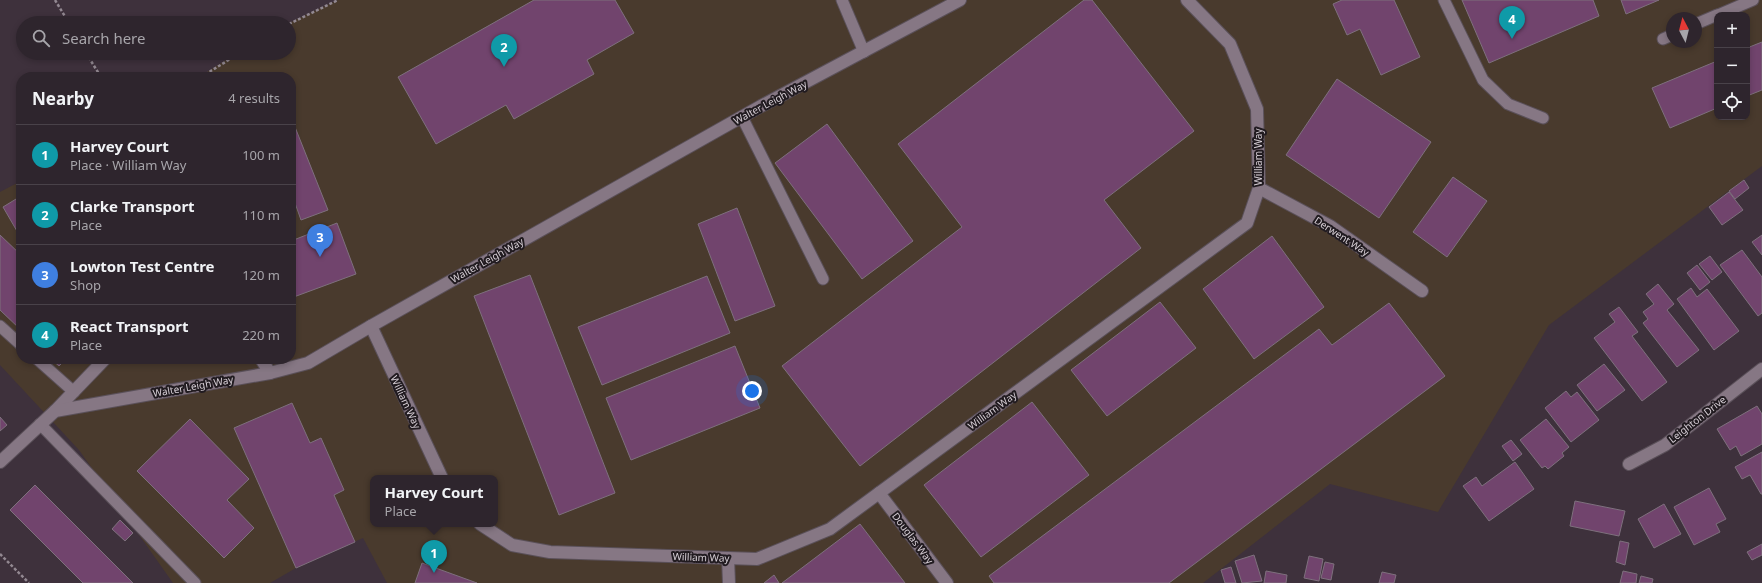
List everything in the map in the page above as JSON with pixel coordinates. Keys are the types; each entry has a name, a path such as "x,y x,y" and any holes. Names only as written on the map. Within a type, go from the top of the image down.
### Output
{"street":[{"name":"Walter Leigh Way","path":"55,411 270,373 308,363 370,326 742,117 960,0"},
{"name":"William Way","path":"485,527 512,545 550,552 757,559 830,529 1247,223 1259,188 1257,109 1230,44 1187,0"},
{"name":"Derwent Way","path":"1259,188 1330,226 1422,291"},
{"name":"William Way","path":"370,326 441,475"},
{"path":"0,462 55,411 100,364"},
{"path":"264,364 270,373"},
{"name":"Leighton Drive","path":"1629,464 1665,445 1762,369"},
{"name":"Douglas Way","path":"879,493 947,583"},
{"path":"728,558 729,583"}],"lane":[{"path":"842,0 864,52"},
{"path":"1444,0 1484,80 1508,104 1543,118"},
{"path":"1725,12 1753,0"},
{"path":"1702,22 1714,17"},
{"path":"742,117 823,279"},
{"path":"0,326 16,340"},
{"path":"43,364 74,392"},
{"path":"40,424 196,583"}],"path":[{"path":"55,0 65,16"},
{"path":"296,21 338,0"},
{"path":"90,60 98,72"},
{"path":"209,72 229,60"},
{"path":"0,554 29,583"}],"shaded area":[{"path":"338,0 1762,0 1762,166 1549,325 1438,512 1330,484 1203,583 387,583 363,538 296,568 270,583 173,583 79,450 0,365 0,192 16,184 16,364 296,364 296,72 207,72 226,60 296,60 296,20"}],"building":[{"path":"534,0 615,0 634,33 587,60 594,74 514,119 506,105 436,144 398,77"},
{"path":"1084,0 1092,0 1194,131 1104,200 1141,248 860,466 782,366 962,227 898,144"},
{"path":"1342,0 1394,0 1420,57 1381,75 1360,29 1347,35 1333,4"},
{"path":"1462,0 1593,0 1599,16 1489,63"},
{"path":"1621,0 1659,0 1626,14"},
{"path":"1762,42 1762,90 1750,95 1750,48"},
{"path":"1714,62 1714,109 1670,128 1652,88"},
{"path":"1337,79 1431,142 1379,218 1286,155"},
{"path":"827,124 913,241 862,279 775,163"},
{"path":"296,130 328,210 301,220 296,206"},
{"path":"1453,177 1487,201 1447,257 1413,232"},
{"path":"1744,180 1749,188 1735,199 1729,191"},
{"path":"1729,192 1743,210 1722,225 1709,207"},
{"path":"16,199 16,229 3,207"},
{"path":"737,208 775,306 735,321 698,224"},
{"path":"337,223 356,274 296,296 296,239"},
{"path":"0,235 16,250 16,325 0,310"},
{"path":"1762,235 1762,255 1752,242"},
{"path":"1272,236 1324,307 1254,359 1203,289"},
{"path":"1742,250 1762,277 1762,313 1758,316 1720,265"},
{"path":"1710,256 1722,272 1712,280 1699,264"},
{"path":"1697,265 1710,282 1700,290 1687,273"},
{"path":"530,275 615,493 559,515 474,296"},
{"path":"707,276 730,333 602,385 578,327"},
{"path":"1658,284 1674,304 1667,310 1699,350 1677,367 1643,323 1648,319 1643,312 1654,304 1646,294"},
{"path":"1691,288 1697,297 1707,289 1739,331 1714,350 1677,299"},
{"path":"1160,302 1196,348 1107,416 1071,370"},
{"path":"1389,303 1445,376 1169,583 994,583 989,576 1319,329 1332,345"},
{"path":"1619,307 1638,332 1632,336 1667,382 1642,401 1594,338 1615,322 1609,314"},
{"path":"735,346 760,408 631,460 606,398"},
{"path":"1604,364 1625,390 1597,411 1577,385"},
{"path":"1566,391 1571,397 1577,392 1599,420 1571,442 1545,408"},
{"path":"1032,402 1089,475 981,557 924,485"},
{"path":"292,403 310,443 321,438 344,490 334,495 355,542 296,568 234,428"},
{"path":"1757,406 1762,414 1762,444 1741,456 1736,446 1730,450 1717,429"},
{"path":"0,417 7,425 0,431"},
{"path":"190,419 249,479 227,500 254,528 224,558 137,471"},
{"path":"1546,419 1569,447 1562,453 1564,456 1548,469 1545,466 1542,468 1520,440"},
{"path":"1511,440 1522,454 1513,461 1502,446"},
{"path":"1762,452 1761,494 1750,475 1742,479 1735,467"},
{"path":"1515,462 1534,489 1489,521 1463,486 1476,477 1482,486"},
{"path":"35,485 133,583 83,583 10,510"},
{"path":"1709,488 1726,519 1716,524 1720,532 1694,545 1674,507"},
{"path":"1575,501 1625,511 1619,536 1570,526"},
{"path":"1664,504 1681,534 1654,548 1638,519"},
{"path":"120,520 133,533 125,541 112,529"},
{"path":"860,524 905,583 782,583"},
{"path":"1620,541 1629,543 1625,565 1616,562"},
{"path":"1762,544 1762,555 1752,560 1747,552"},
{"path":"1254,555 1262,581 1242,583 1235,561"},
{"path":"1309,556 1323,559 1319,581 1304,578"},
{"path":"1325,562 1334,564 1331,580 1321,578"},
{"path":"422,563 477,583 415,583"},
{"path":"1231,567 1236,583 1225,583 1221,570"},
{"path":"1266,571 1287,575 1286,583 1264,583"},
{"path":"1623,571 1637,574 1636,583 1620,583"},
{"path":"1382,572 1396,575 1394,583 1379,583"},
{"path":"774,575 779,583 764,583"},
{"path":"1641,576 1653,579 1652,583 1639,583"}],"place":[{"name":"React Transport","path":"1512,39"},
{"name":"Clarke Transport","path":"504,67"},
{"name":"Lowton Test Centre","path":"320,257"},
{"name":"Harvey Court","path":"434,573"}]}
